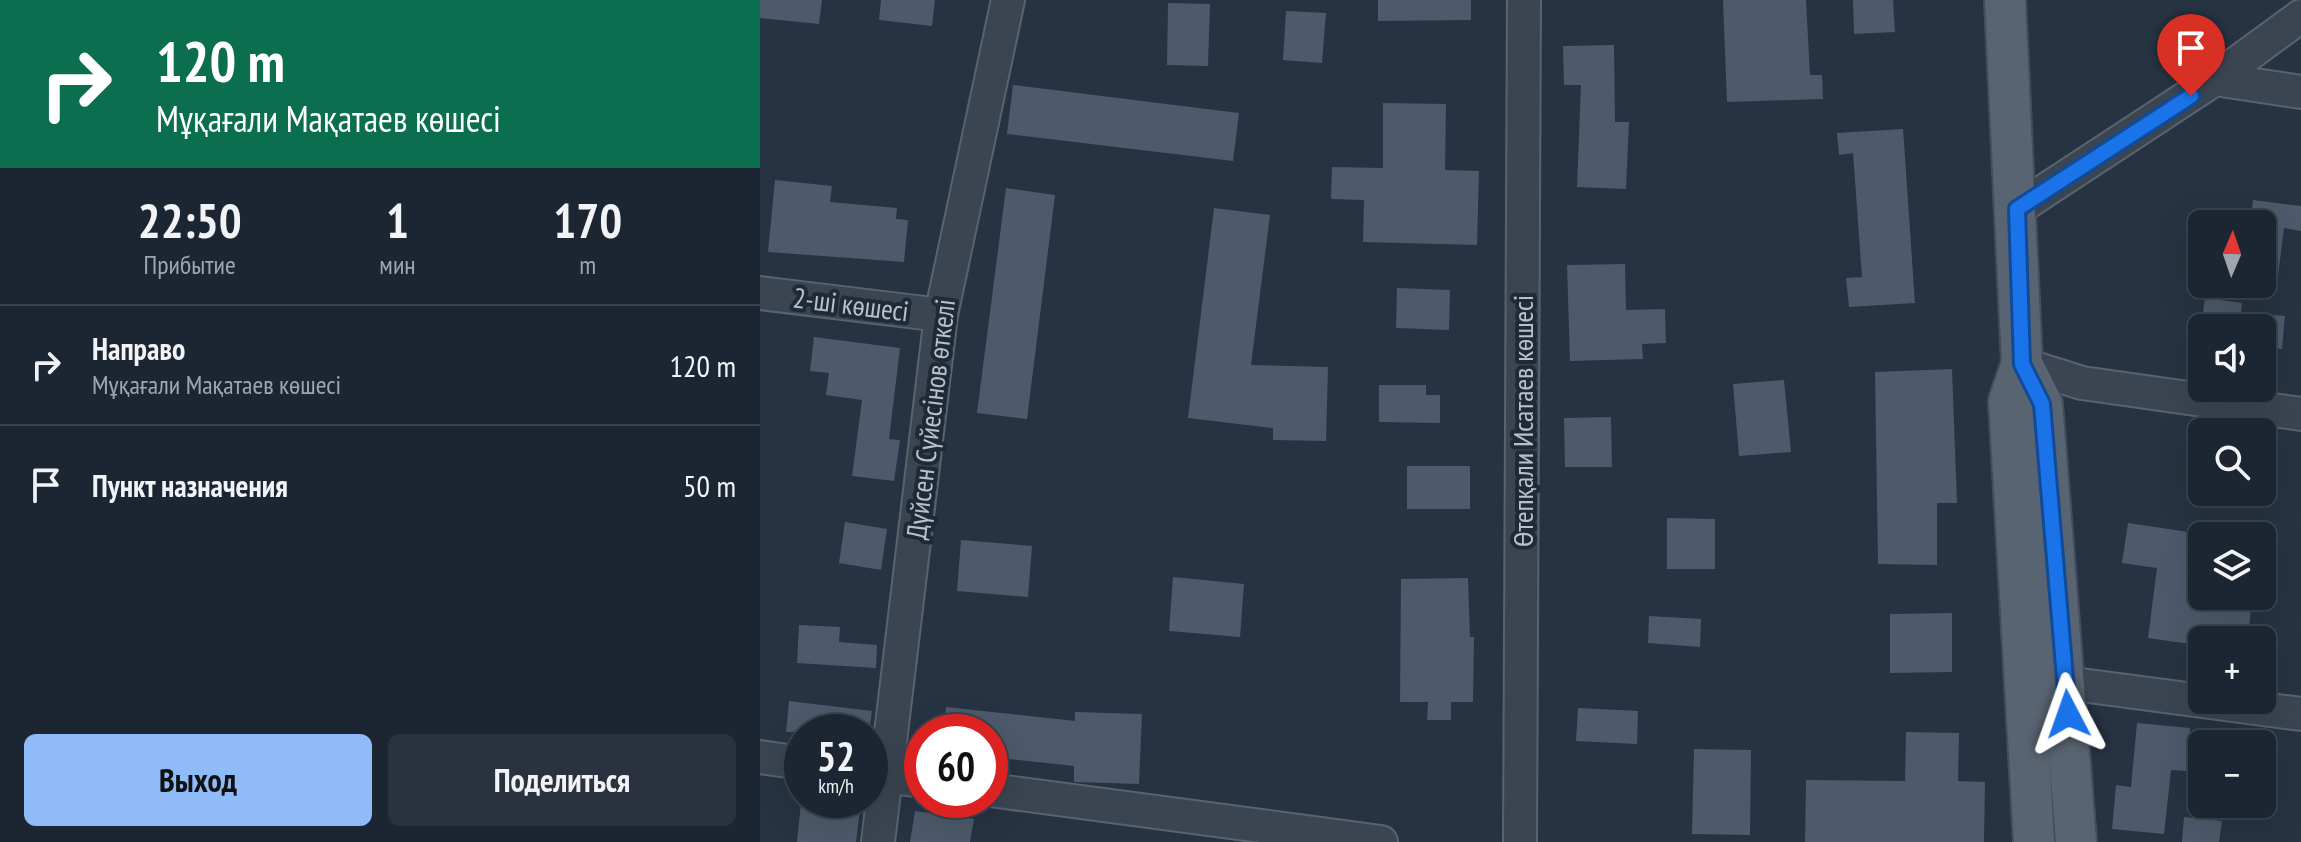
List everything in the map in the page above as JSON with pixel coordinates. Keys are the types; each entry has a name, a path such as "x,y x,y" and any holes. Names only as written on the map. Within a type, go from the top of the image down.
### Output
{"main road":[{"path":"2005,0 2022,364 2009,401 2034,842"},
{"path":"2022,364 2042,404 2076,842"}],"street":[{"name":"Дүйсен Сүйесінов өткелі","path":"886,714 941,315 1008,0"},
{"name":"Өтепқали Исатаев көшесі","path":"1520,842 1524,0"},
{"path":"2017,209 2215,79 2301,16"},
{"path":"2215,79 2301,92"},
{"name":"2-ші көшесі","path":"760,293 941,315"},
{"path":"2022,364 2082,383 2301,414"},
{"path":"2066,683 2301,714"},
{"path":"760,757 784,760"},
{"path":"1008,792 1381,842"},
{"name":"Дүйсен Сүйесінов өткелі","path":"878,818 878,842"}],"building":[{"path":"760,0 822,0 819,24 760,18"},
{"path":"881,0 935,0 932,26 879,20"},
{"path":"1378,0 1471,0 1471,20 1378,21"},
{"path":"1723,0 1806,0 1810,75 1822,75 1823,99 1727,102"},
{"path":"1853,0 1893,0 1895,32 1854,34"},
{"path":"1168,3 1210,4 1208,66 1167,65"},
{"path":"1286,11 1326,13 1322,63 1283,60"},
{"path":"1614,45 1615,122 1629,122 1626,189 1577,187 1581,85 1564,85 1563,46"},
{"path":"1013,85 1239,113 1233,161 1007,134"},
{"path":"1383,103 1446,104 1445,170 1479,171 1477,245 1363,242 1364,200 1331,199 1332,167 1383,168"},
{"path":"1903,129 1915,303 1849,307 1846,278 1862,277 1853,153 1839,155 1837,133"},
{"path":"775,180 832,186 830,202 897,208 896,219 908,220 904,262 768,252"},
{"path":"1006,188 1055,195 1027,419 977,413"},
{"path":"2253,200 2301,206 2301,231 2284,228 2276,292 2276,210 2252,210"},
{"path":"1214,208 1270,215 1251,365 1328,367 1326,441 1273,440 1273,428 1188,418"},
{"path":"1625,264 1626,310 1665,309 1666,343 1642,344 1643,359 1570,361 1567,265"},
{"path":"1397,288 1450,290 1449,330 1396,328"},
{"path":"2205,298 2242,303 2241,314 2203,314"},
{"path":"2276,315 2285,316 2282,349 2276,348"},
{"path":"814,337 900,348 889,439 900,440 894,481 852,476 862,400 826,395 829,373 810,371"},
{"path":"1952,369 1957,503 1937,503 1937,565 1878,564 1875,372"},
{"path":"1784,380 1791,452 1739,456 1733,384"},
{"path":"1379,385 1426,385 1426,395 1440,395 1440,423 1379,422"},
{"path":"1611,417 1612,467 1565,467 1564,418"},
{"path":"1407,466 1470,466 1470,509 1407,509"},
{"path":"1667,518 1715,519 1715,569 1667,569"},
{"path":"845,522 887,529 881,570 839,563"},
{"path":"2128,523 2188,532 2188,610 2251,610 2249,626 2188,626 2188,643 2148,638 2157,568 2122,563"},
{"path":"961,540 1032,546 1028,597 957,591"},
{"path":"1173,577 1244,584 1240,637 1169,631"},
{"path":"1468,578 1470,637 1474,637 1473,702 1451,702 1451,720 1427,720 1428,702 1400,702 1401,579"},
{"path":"1952,613 1952,672 1890,673 1890,614"},
{"path":"1649,616 1701,619 1700,647 1648,643"},
{"path":"799,625 840,627 839,642 877,645 876,668 797,663"},
{"path":"789,701 872,711 872,714 788,714"},
{"path":"946,707 1075,721 1075,712 1142,714 1139,784 1074,782 1074,766 1008,759 1008,714 945,714"},
{"path":"1578,708 1638,711 1637,744 1576,741"},
{"path":"2137,723 2190,728 2186,771 2171,770 2164,834 2112,829 2116,785 2131,787"},
{"path":"1906,732 1959,733 1958,781 1985,782 1984,842 1805,842 1806,780 1905,781"},
{"path":"1694,749 1751,750 1750,835 1692,834"},
{"path":"2184,817 2222,821 2219,842 2182,842"},
{"path":"799,818 859,818 856,842 797,842"},
{"path":"914,818 974,819 970,842 910,842"}],"route":[{"path":"2068,714 2042,404 2022,364 2017,209 2191,96"}]}
